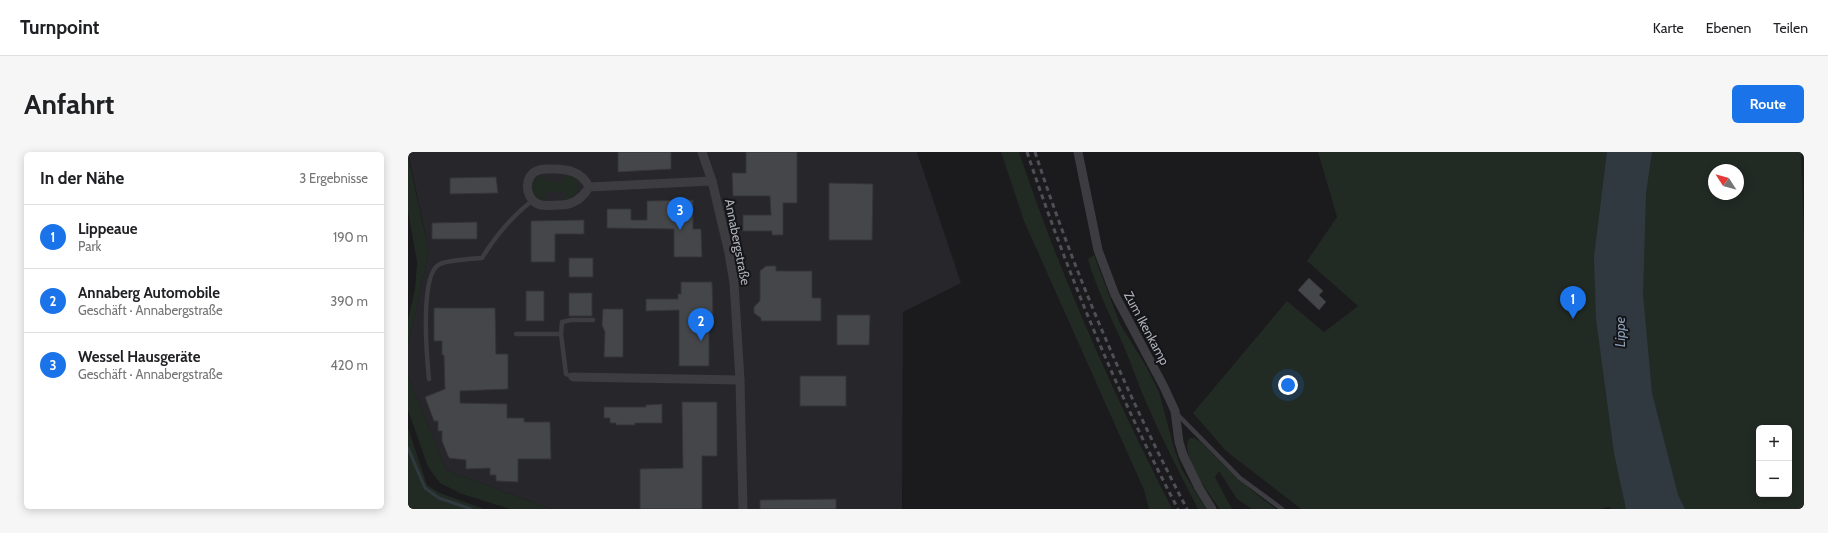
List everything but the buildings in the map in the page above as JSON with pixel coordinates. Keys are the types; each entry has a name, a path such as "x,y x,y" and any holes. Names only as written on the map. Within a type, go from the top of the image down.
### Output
{"street":[{"name":"Annabergstraße","path":"702,152 712,181 729,253 734,283 740,380 742,509"},
{"name":"Zum Ikenkamp","path":"1078,152 1098,250 1105,270 1115,295 1164,386 1175,411 1179,442 1184,455 1199,488 1212,509"},
{"path":"543,169 568,169 581,176 589,187 585,194 571,204 542,205 533,200 528,192 528,182 533,173 543,169"},
{"path":"589,187 712,181"},
{"path":"573,377 740,380"}],"lane":[{"path":"428,379 425,338 428,283 432,270 439,264 482,258 492,241 515,214 533,200"},
{"path":"573,377 566,374 561,334 562,322 571,320 593,320"},
{"path":"516,334 561,334"},
{"path":"1175,411 1240,478 1282,509"}],"shaded area":[{"path":"408,152 917,152 961,283 903,312 902,509 551,509 446,470 408,376 408,346 429,251"},
{"path":"1001,152 1019,152 1052,243 1089,333 1129,422 1172,509 1149,509 1144,490 1024,221"},
{"path":"1318,152 1801,152 1804,242 1804,509 1612,509 1608,507 1602,509 1301,509 1226,451 1193,413 1287,301 1324,332 1358,306 1307,261 1337,217"},
{"path":"408,156 429,251 408,346 408,320 415,289 417,262 408,211"},
{"path":"546,173 546,181 564,181 565,173 575,177 578,189 575,195 564,200 564,192 546,192 545,200 537,198 532,190 532,182 537,176"},
{"path":"1094,255 1120,324 1146,366 1159,392 1174,448 1182,470 1206,509 1198,509 1143,396 1130,360 1092,271 1088,259"},
{"path":"408,376 446,470 551,509 510,509 462,494 440,483 428,467 408,410"},
{"path":"408,428 427,485 440,493 484,509 408,509"},
{"path":"1190,438 1200,441 1236,477 1276,509 1252,509 1237,499 1219,471 1215,477 1232,509 1220,509 1203,485 1191,463 1187,444"}],"water":[{"name":"Lippe","path":"1607,152 1652,152 1646,193 1643,294 1652,393 1678,495 1685,509 1626,509 1614,453 1596,319 1594,257"}],"waterway":[{"path":"408,448 425,488 439,498 471,509"}],"railway":[{"path":"1027,152 1059,244 1095,334 1135,422 1178,509"},
{"path":"1035,152 1067,244 1104,334 1123,378 1187,509"}],"place":[{"name":"Wessel Hausgeräte","path":"680,230"},
{"name":"Lippeaue","path":"1573,319"},
{"name":"Annaberg Automobile","path":"701,341"}]}
